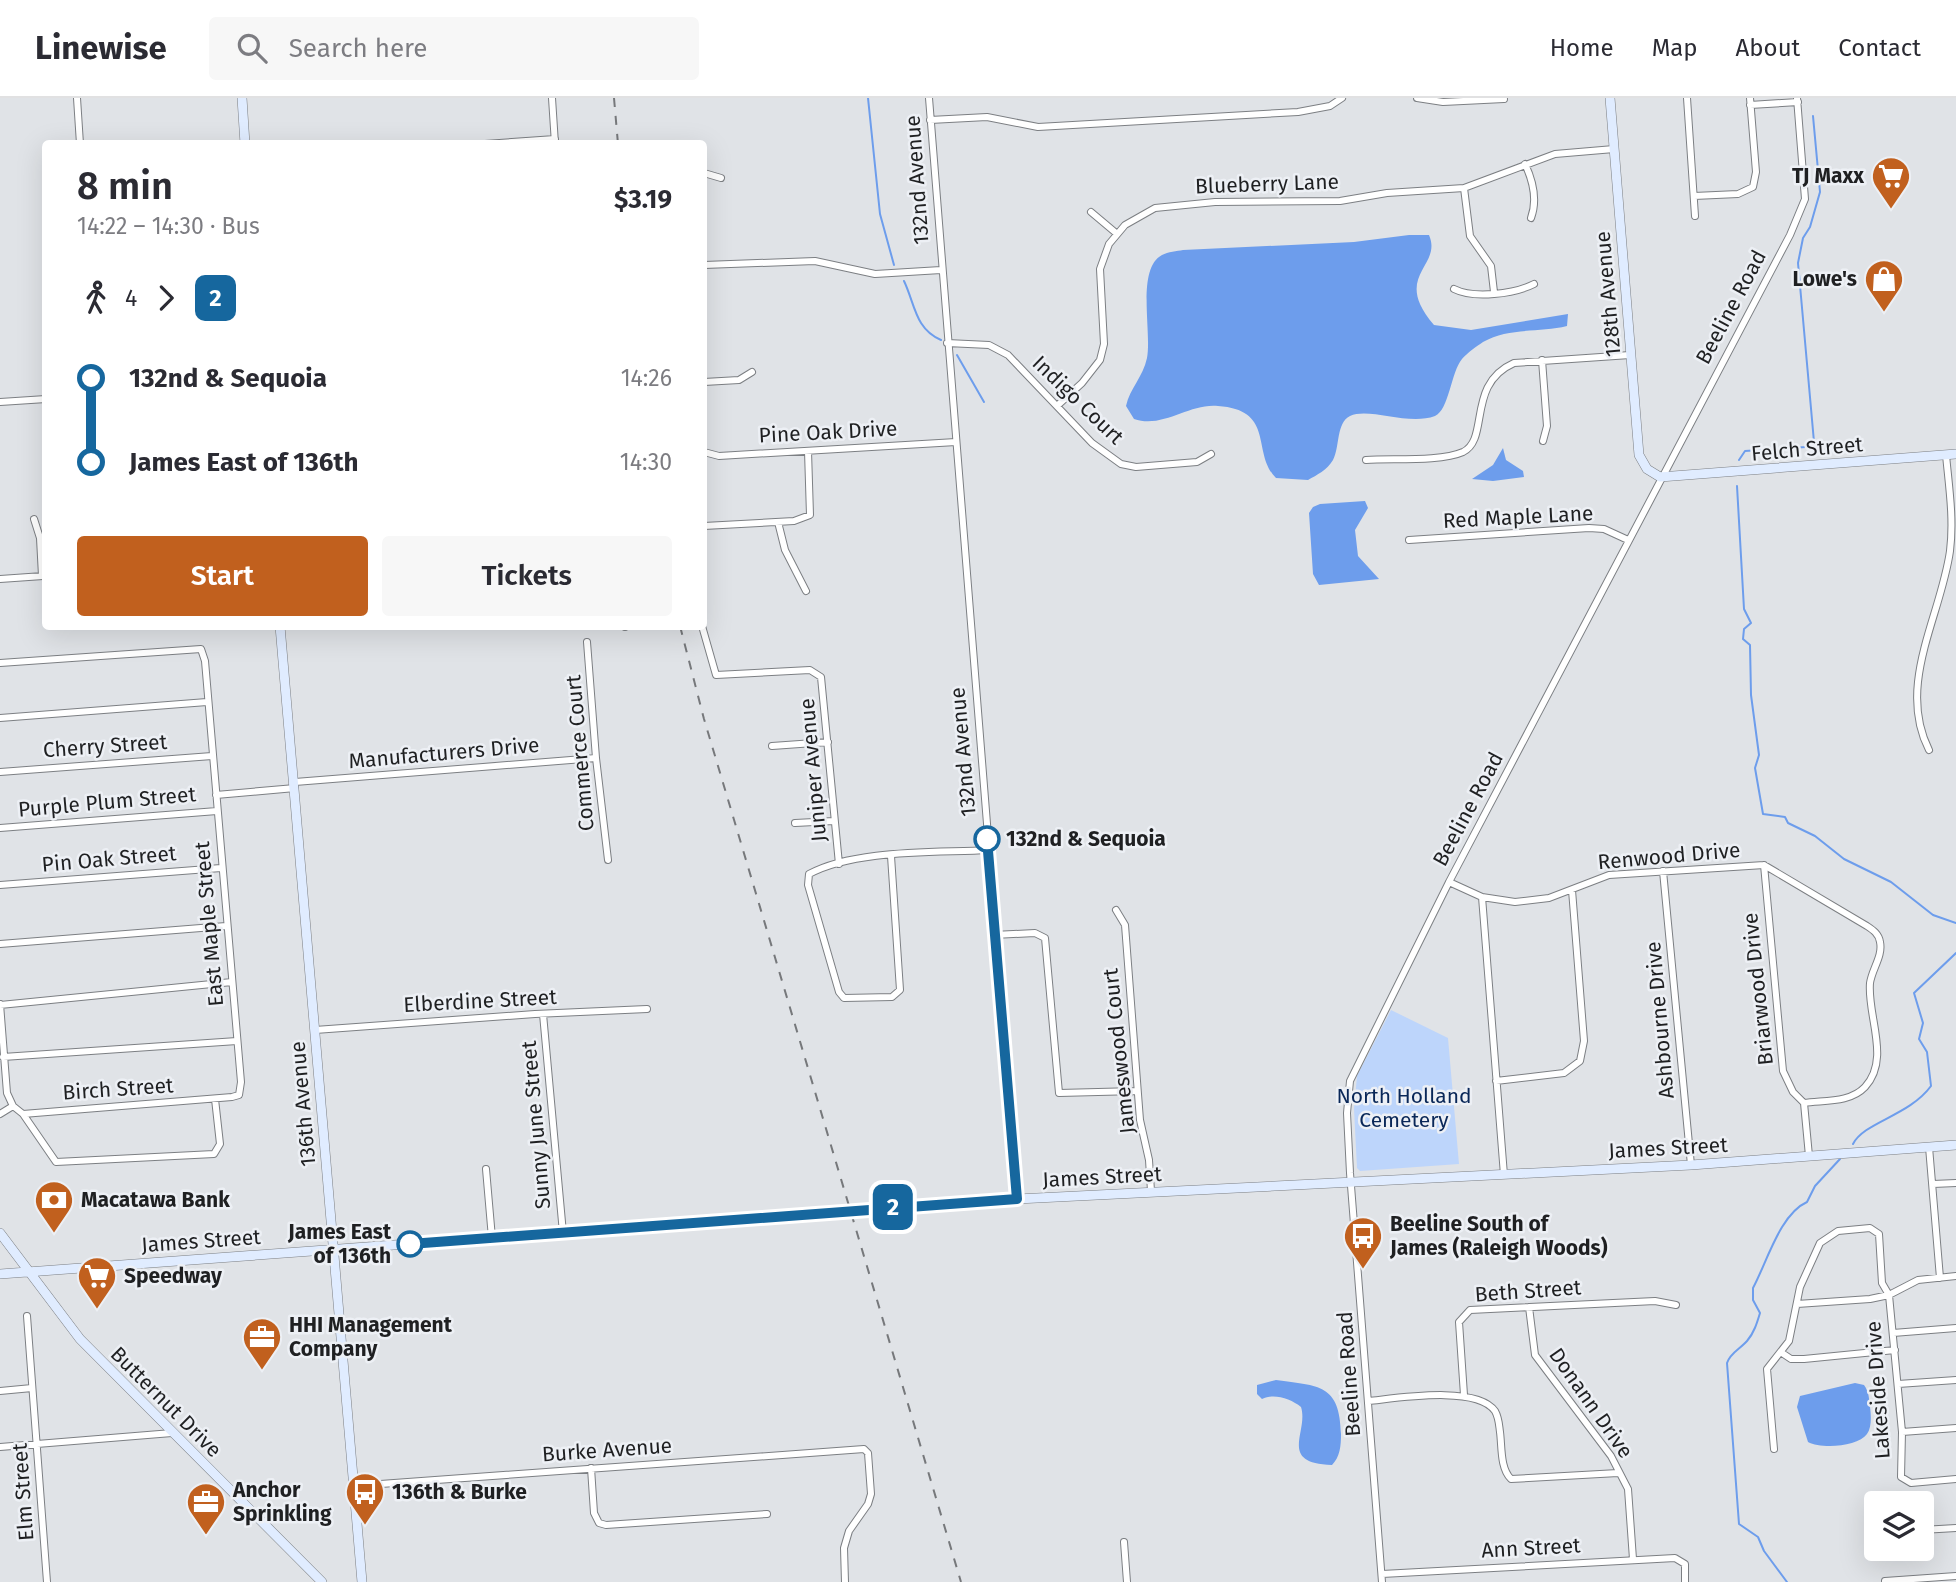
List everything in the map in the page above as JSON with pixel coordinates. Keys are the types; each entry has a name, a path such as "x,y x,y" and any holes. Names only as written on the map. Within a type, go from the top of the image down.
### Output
{"street":[{"path":"77,98 80,140"},
{"path":"242,98 245,140"},
{"path":"552,98 555,140"},
{"name":"132nd Avenue","path":"929,98 1017,1199"},
{"path":"930,120 987,117 1038,127 1298,112 1330,106 1342,98"},
{"path":"1417,98 1443,102 1504,99"},
{"name":"128th Avenue","path":"1610,98 1639,455 1647,469 1660,477"},
{"path":"1687,98 1695,216"},
{"path":"1694,196 1738,194 1753,187 1756,172 1750,102 1797,100"},
{"name":"Beeline Road","path":"1382,1582 1347,1113 1355,1068 1449,881 1805,200 1797,100"},
{"name":"Blueberry Lane","path":"1116,233 1134,218 1164,206 1340,201 1387,193 1465,188 1555,153 1614,149"},
{"path":"1525,164 1532,179 1535,204 1531,218"},
{"path":"707,174 721,178"},
{"path":"1465,188 1470,236 1491,266 1494,292"},
{"path":"1058,405 1082,383 1100,360 1104,344 1100,269 1116,233 1091,212"},
{"path":"707,265 815,261 876,274 941,270"},
{"path":"1454,289 1465,294 1522,290 1534,285"},
{"name":"Indigo Court","path":"947,344 989,345 1008,355 1092,443 1121,464 1136,467 1197,462 1211,454"},
{"path":"1366,460 1462,452 1475,440 1484,394 1494,377 1514,363 1630,355"},
{"path":"1542,360 1547,426 1543,441"},
{"path":"707,382 739,380 752,372"},
{"path":"0,402 42,399"},
{"name":"Pine Oak Drive","path":"707,453 719,456 956,442"},
{"path":"707,526 778,522 803,519 810,515 808,451"},
{"path":"1929,750 1922,737 1919,667 1950,550 1951,455"},
{"name":"Felch Street","path":"1660,477 1951,455"},
{"path":"34,519 42,557"},
{"path":"778,522 785,550 806,591"},
{"name":"Red Maple Lane","path":"1409,540 1589,528 1604,529 1628,540"},
{"path":"0,579 42,576"},
{"name":"136th Avenue","path":"280,630 360,1581"},
{"name":"Juniper Avenue","path":"703,630 716,675 810,670 818,673 823,684 839,864"},
{"name":"Commerce Court","path":"587,642 596,758 608,860"},
{"name":"East Maple Street","path":"0,663 201,649 241,1089 232,1097 215,1099"},
{"path":"0,718 207,702"},
{"path":"772,746 828,742"},
{"name":"Cherry Street","path":"0,772 212,756"},
{"name":"Manufacturers Drive","path":"216,795 295,785 596,758"},
{"name":"Purple Plum Street","path":"0,828 217,811"},
{"path":"795,823 834,821"},
{"path":"891,856 901,983 898,995 844,998 839,992 807,878 815,871 839,864 891,856 988,850"},
{"name":"Renwood Drive","path":"1449,881 1458,888 1482,897 1502,901 1531,901 1572,890 1609,875 1764,865 1874,930 1881,946 1870,985 1877,1054 1872,1077 1866,1086 1849,1097 1804,1103"},
{"name":"Briarwood Drive","path":"1764,865 1783,1071 1793,1092 1804,1103"},
{"name":"Pin Oak Street","path":"0,886 221,868"},
{"name":"Ashbourne Drive","path":"1663,871 1691,1165"},
{"path":"1496,1081 1564,1073 1580,1061 1584,1041 1572,890"},
{"path":"1482,897 1504,1175"},
{"name":"Jameswood Court","path":"1116,910 1125,925 1138,1091 1149,1160 1150,1191"},
{"path":"0,944 226,926"},
{"path":"994,935 1035,933 1045,938 1059,1093 1138,1091"},
{"path":"215,1099 219,1149 214,1154 56,1162 23,1114 13,1106 4,1080 0,1005 232,982"},
{"name":"Elberdine Street","path":"315,1030 647,1009"},
{"name":"Sunny June Street","path":"543,1014 563,1233"},
{"path":"4,1057 237,1041"},
{"name":"Birch Street","path":"23,1114 215,1099"},
{"path":"1804,1103 1809,1156"},
{"path":"0,1114 13,1106"},
{"name":"James Street","path":"0,1274 1017,1199 1691,1165 1956,1145"},
{"path":"1928,1147 1940,1278"},
{"path":"486,1170 492,1238"},
{"path":"1933,1184 1956,1183"},
{"name":"Lakeside Drive","path":"1774,1449 1767,1375 1771,1363 1782,1353 1793,1327 1807,1267 1826,1236 1838,1231 1870,1228 1879,1234 1882,1283 1889,1295 1902,1432 1902,1478 1905,1481 1956,1479"},
{"name":"Butternut Drive","path":"0,1233 79,1339 322,1582"},
{"path":"1797,1304 1845,1303 1889,1295 1910,1283 1956,1276"},
{"name":"Beth Street","path":"1464,1395 1459,1322 1464,1315 1479,1309 1655,1301 1676,1305"},
{"name":"Donann Drive","path":"1529,1307 1535,1355 1611,1457 1628,1489 1633,1559"},
{"name":"Elm Street","path":"27,1316 47,1582"},
{"path":"1893,1333 1956,1328"},
{"path":"1782,1353 1791,1359 1804,1359 1895,1350"},
{"path":"1898,1384 1956,1380"},
{"path":"0,1391 32,1388"},
{"path":"1369,1401 1464,1395 1480,1400 1495,1412 1505,1472 1511,1479 1618,1473"},
{"path":"1902,1432 1956,1428"},
{"path":"0,1447 172,1433"},
{"name":"Burke Avenue","path":"353,1486 864,1449 868,1453 871,1494 868,1504 849,1531 844,1548 845,1582"},
{"path":"591,1468 594,1513 599,1523 606,1525 767,1514"},
{"path":"1934,1529 1956,1528"},
{"path":"1124,1542 1127,1582"},
{"name":"Ann Street","path":"1382,1574 1633,1559 1682,1560 1685,1582"},
{"path":"1885,1581 1956,1576"}],"green space":[{"name":"North Holland Cemetery","path":"1391,1010 1448,1038 1459,1164 1360,1171 1357,1168 1354,1109 1357,1076"}],"water":[{"path":"1429,235 1430,256 1417,283 1417,294 1422,308 1434,325 1471,330 1568,314 1567,326 1503,334 1481,344 1458,365 1444,406 1435,416 1413,419 1368,414 1350,416 1342,424 1333,460 1308,480 1276,478 1269,468 1255,424 1248,415 1236,409 1207,406 1155,421 1134,419 1126,406 1147,358 1149,273 1154,262 1162,255 1183,250 1354,242"},
{"path":"1503,448 1506,460 1523,471 1524,477 1493,481 1472,479 1493,465"},
{"path":"1365,501 1368,508 1355,530 1358,556 1379,579 1319,585 1313,574 1309,513 1313,507 1320,504"},
{"path":"1276,1380 1315,1387 1324,1390 1331,1397 1340,1418 1341,1434 1337,1458 1332,1465 1305,1459 1300,1452 1301,1407 1282,1398 1262,1399 1257,1394 1257,1385"},
{"path":"1855,1383 1864,1385 1867,1390 1871,1421 1867,1434 1856,1442 1839,1446 1821,1446 1808,1442 1797,1407 1800,1396"}],"waterway":[{"path":"868,98 880,214 894,265"},
{"path":"1739,460 1745,451 1806,447 1814,442 1798,263 1803,238 1810,227 1820,192 1813,116"},
{"path":"904,281 921,323 941,340"},
{"path":"957,355 984,402"},
{"path":"1737,486 1744,609 1751,623 1744,629 1743,639 1750,645 1751,695 1759,755 1755,768 1763,814 1785,817 1788,823 1815,836 1844,859 1891,882 1933,915 1956,923"},
{"path":"1853,1144 1867,1130 1911,1105 1931,1086 1927,1052 1919,1039 1923,1023 1914,993 1956,953"},
{"path":"1787,1582 1764,1551 1758,1537 1739,1524 1727,1363 1755,1328 1760,1313 1753,1300 1753,1288 1775,1240 1789,1217 1807,1202 1815,1186 1840,1159"}],"railway":[{"path":"614,98 618,140"},
{"path":"681,630 704,719 961,1582"}],"bus line":[{"name":"2","path":"410,1244 1017,1199 987,839"}],"place":[{"name":"TJ Maxx","path":"1891,210"},
{"name":"Lowe's","path":"1884,313"},
{"name":"132nd & Sequoia","path":"987,839"},
{"name":"Macatawa Bank","path":"54,1234"},
{"name":"James East of 136th","path":"410,1244"},
{"name":"Beeline South of James (Raleigh Woods)","path":"1363,1270"},
{"name":"Speedway","path":"97,1310"},
{"name":"HHI Management Company","path":"262,1371"},
{"name":"136th & Burke","path":"365,1526"},
{"name":"Anchor Sprinkling","path":"206,1536"}]}
